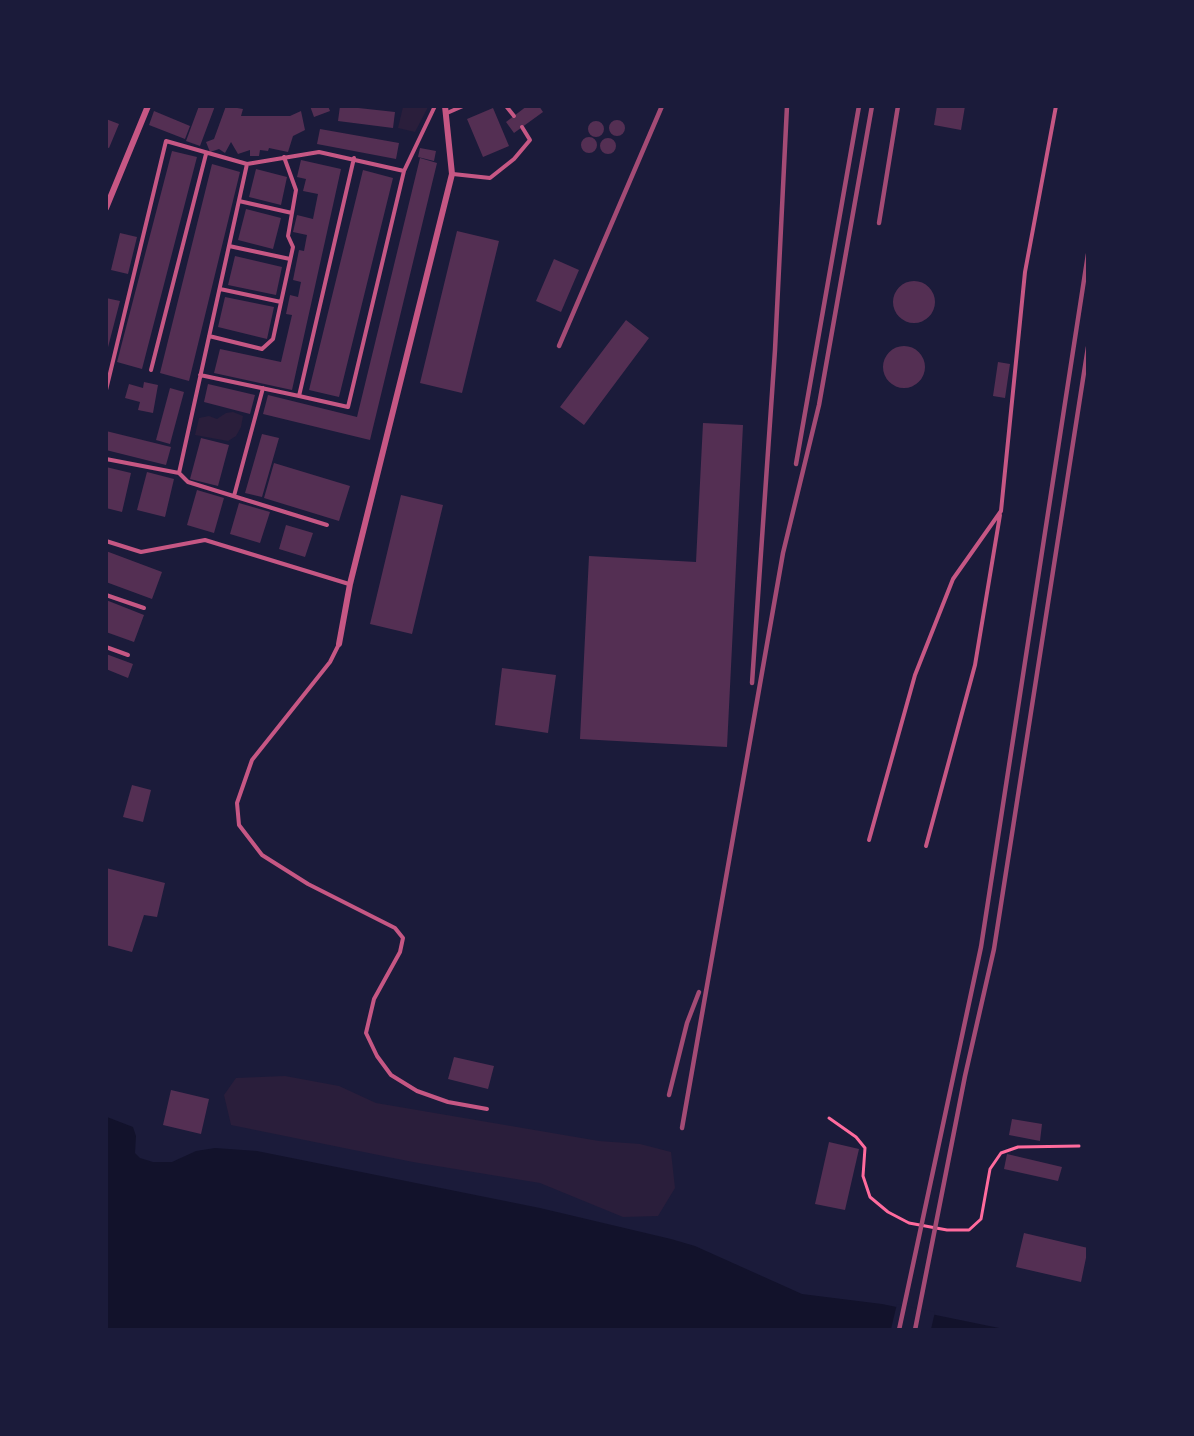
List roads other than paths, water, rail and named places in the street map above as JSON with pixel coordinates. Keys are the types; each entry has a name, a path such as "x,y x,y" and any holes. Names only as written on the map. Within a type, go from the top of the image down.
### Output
{"street":[{"path":"107,208 148,106"},
{"path":"339,644 350,584 452,174 446,110"}],"lane":[{"path":"200,375 348,407 404,171 435,106"},
{"path":"446,110 463,106"},
{"path":"506,106 514,116"},
{"path":"926,846 975,664 1001,512 1025,272 1056,106"},
{"path":"452,174 490,178 514,159 530,140 522,127"},
{"path":"106,390 166,141 247,164 320,152 404,171"},
{"path":"151,370 206,154"},
{"path":"209,336 262,349 273,339 293,247 288,236 296,190 284,157"},
{"path":"299,396 354,158"},
{"path":"179,473 247,164"},
{"path":"239,201 292,213"},
{"path":"229,246 290,259"},
{"path":"220,289 281,302"},
{"path":"234,496 263,388"},
{"path":"106,459 179,473 188,482 327,525"},
{"path":"869,840 915,675 953,579 1001,512"},
{"path":"106,541 141,552 205,540 350,584"},
{"path":"106,595 144,608"},
{"path":"339,644 330,662 252,760 237,802 239,825 262,855 308,884 395,928 403,938 400,952 374,999 366,1033 377,1056 391,1075 417,1091 448,1102 487,1109"},
{"path":"106,647 128,655"}],"railway":[{"path":"559,346 662,106"},
{"path":"752,683 775,350 787,106"},
{"path":"796,464 859,106"},
{"path":"682,1128 783,553 819,405 872,106"},
{"path":"879,223 898,106"},
{"path":"899,1330 981,947 1088,254"},
{"path":"915,1330 965,1076 994,949 1088,347"},
{"path":"669,1095 687,1023 699,992"}]}
